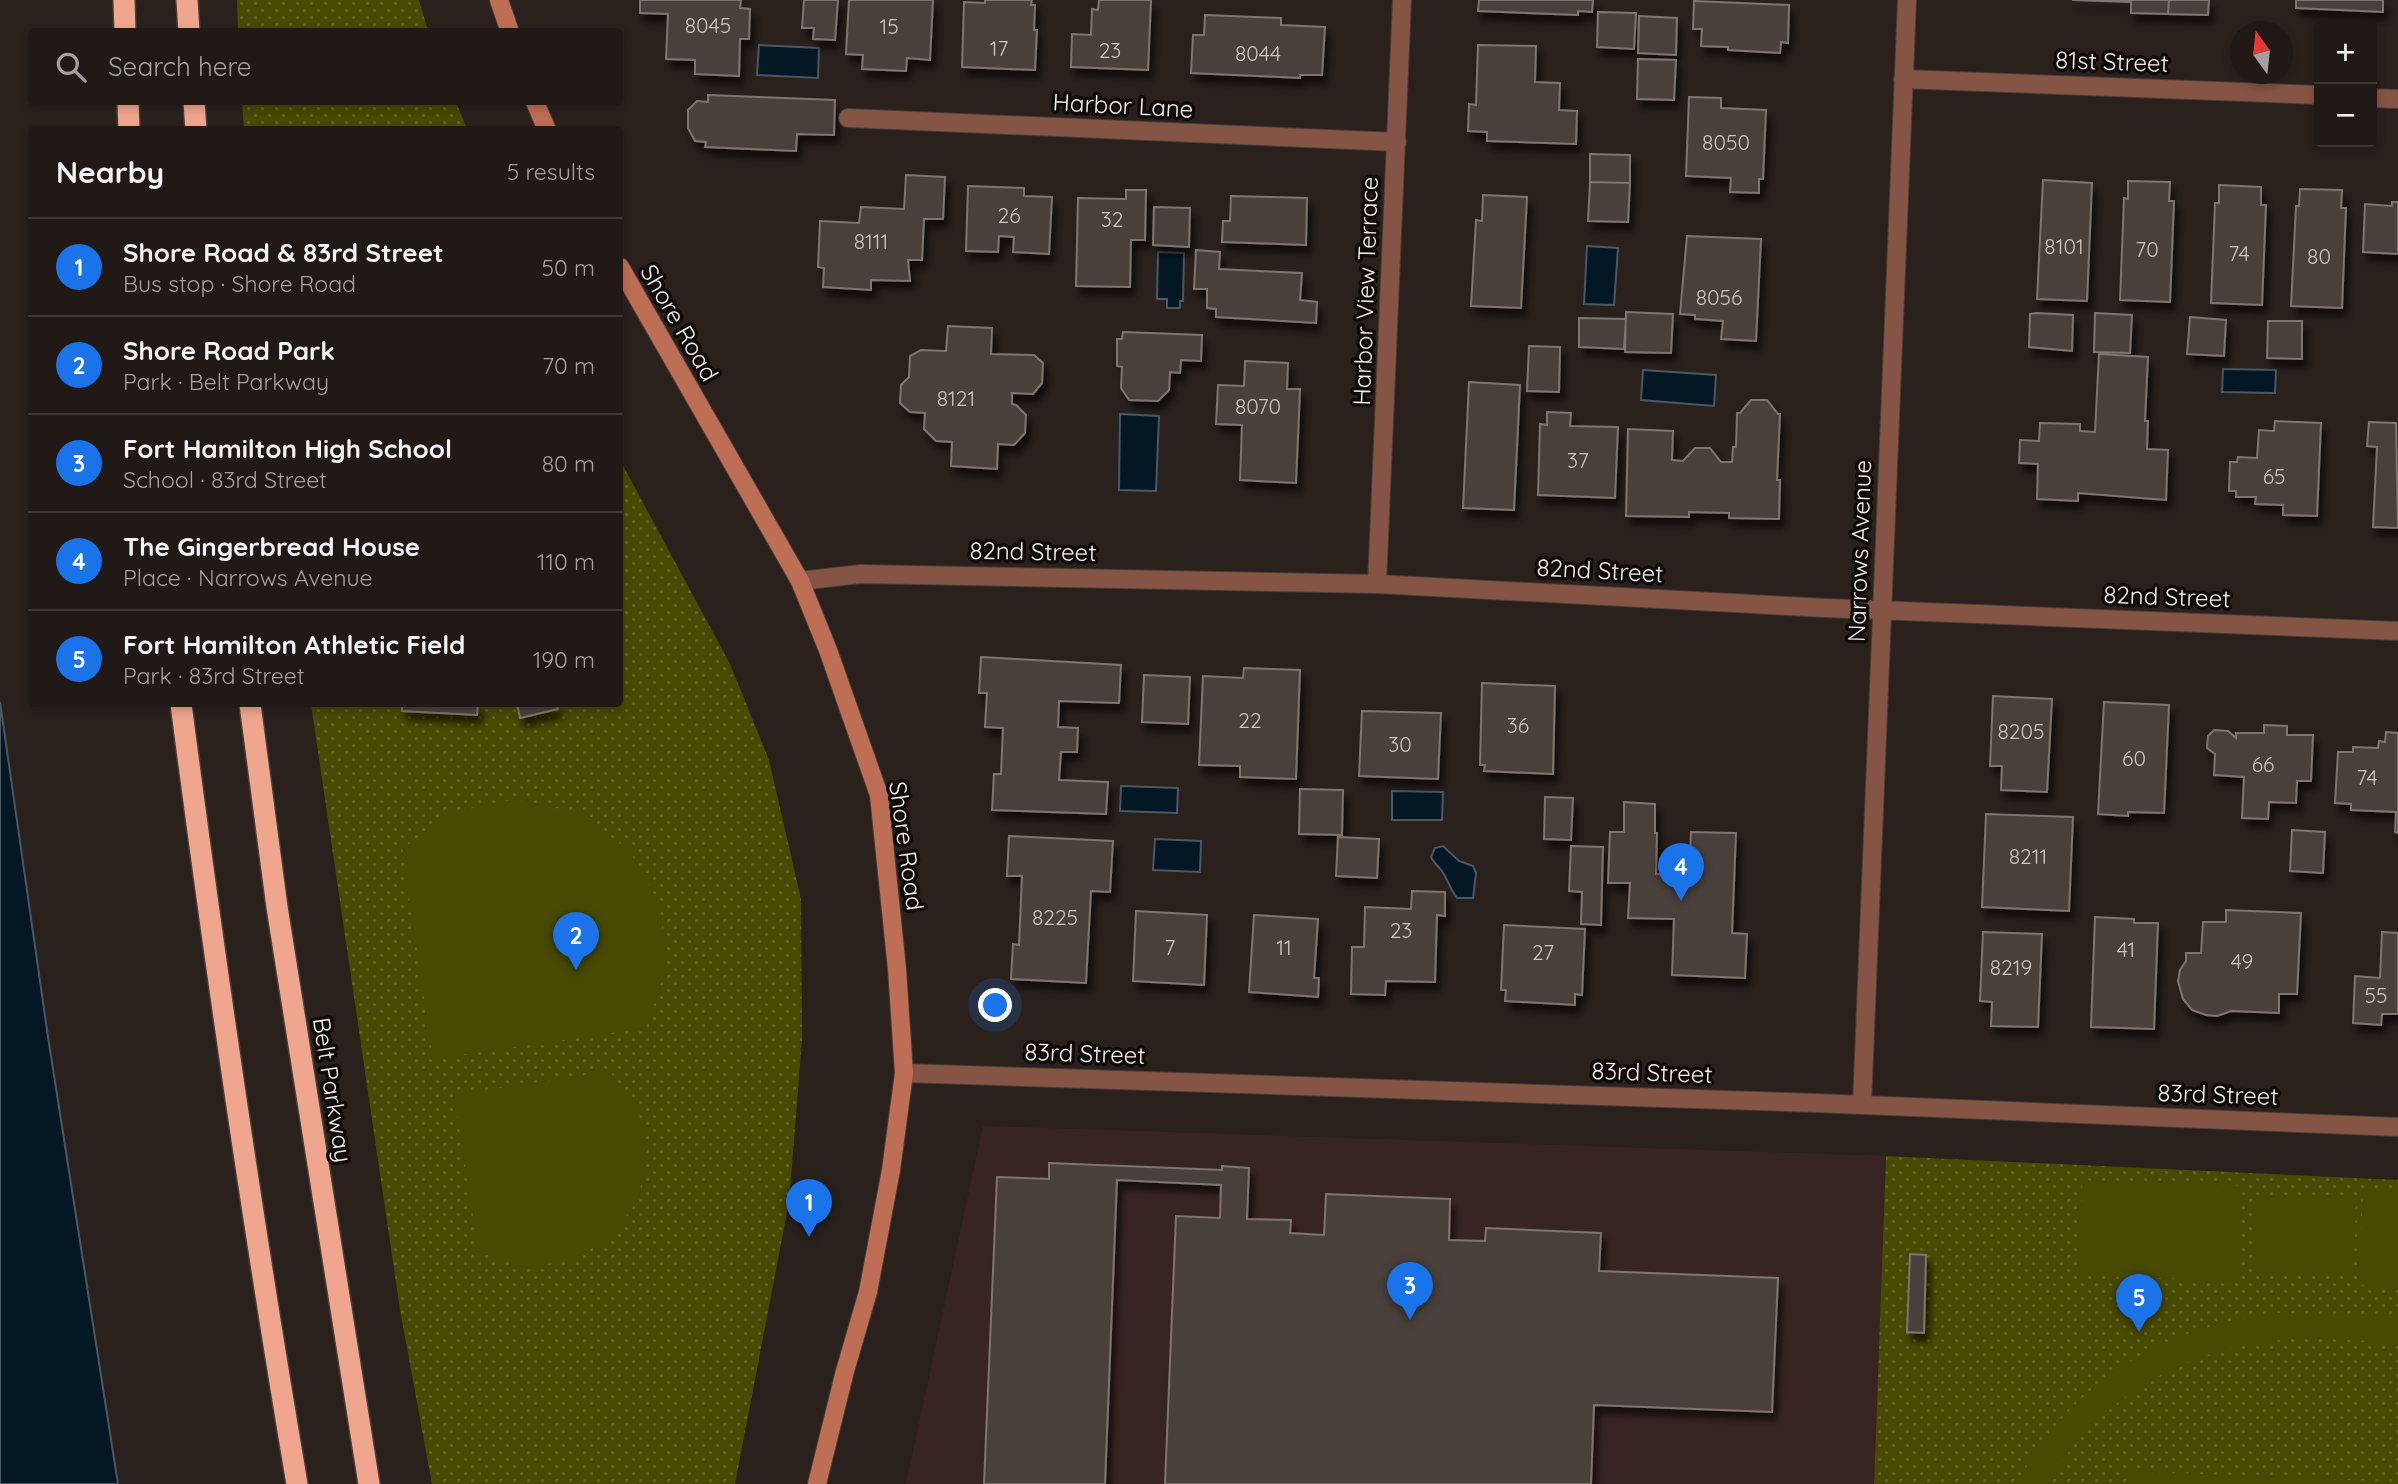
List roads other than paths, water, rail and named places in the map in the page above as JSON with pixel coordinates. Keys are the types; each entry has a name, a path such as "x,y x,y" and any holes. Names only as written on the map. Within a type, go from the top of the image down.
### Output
{"highway":[{"path":"124,0 125,28"},
{"path":"187,0 189,28"},
{"path":"128,105 129,126"},
{"path":"194,105 196,126"},
{"path":"181,707 209,919 297,1484"},
{"name":"Belt Parkway","path":"250,707 277,907 369,1484"}],"street":[{"path":"499,0 509,28"},
{"name":"Harbor View Terrace","path":"1377,584 1402,0"},
{"name":"Narrows Avenue","path":"1863,1105 1907,0"},
{"name":"81st Street","path":"1903,79 2314,96"},
{"path":"2377,98 2398,99"},
{"path":"536,105 545,126"},
{"name":"Harbor Lane","path":"848,118 1397,142"},
{"name":"Shore Road","path":"623,272 800,581 828,650 879,795 897,969 904,1073 891,1170 868,1292 817,1484"},
{"name":"82nd Street","path":"800,581 860,573 1377,584 1883,610 2398,631"},
{"name":"83rd Street","path":"904,1073 1863,1105 2398,1127"}],"water":[{"path":"759,45 819,48 818,78 757,75"},
{"path":"1587,246 1618,248 1614,305 1584,304"},
{"path":"1158,252 1184,253 1183,301 1180,301 1180,308 1167,308 1167,299 1157,299"},
{"path":"2223,369 2276,370 2275,393 2222,392"},
{"path":"1643,370 1716,375 1714,406 1641,400"},
{"path":"1120,414 1159,416 1156,491 1119,490"},
{"path":"0,702 48,1037 118,1484 0,1484"},
{"path":"1121,786 1178,788 1177,813 1120,811"},
{"path":"1392,791 1443,792 1442,820 1392,820"},
{"path":"1155,839 1201,841 1200,872 1153,870"},
{"path":"1443,846 1459,861 1473,866 1476,873 1473,898 1457,898 1432,859 1435,848"}],"place":[{"name":"The Gingerbread House","path":"1681,901"},
{"name":"Shore Road Park","path":"576,970"},
{"name":"Shore Road & 83rd Street","path":"809,1237"},
{"name":"Fort Hamilton High School","path":"1410,1320"},
{"name":"Fort Hamilton Athletic Field","path":"2139,1332"}]}
